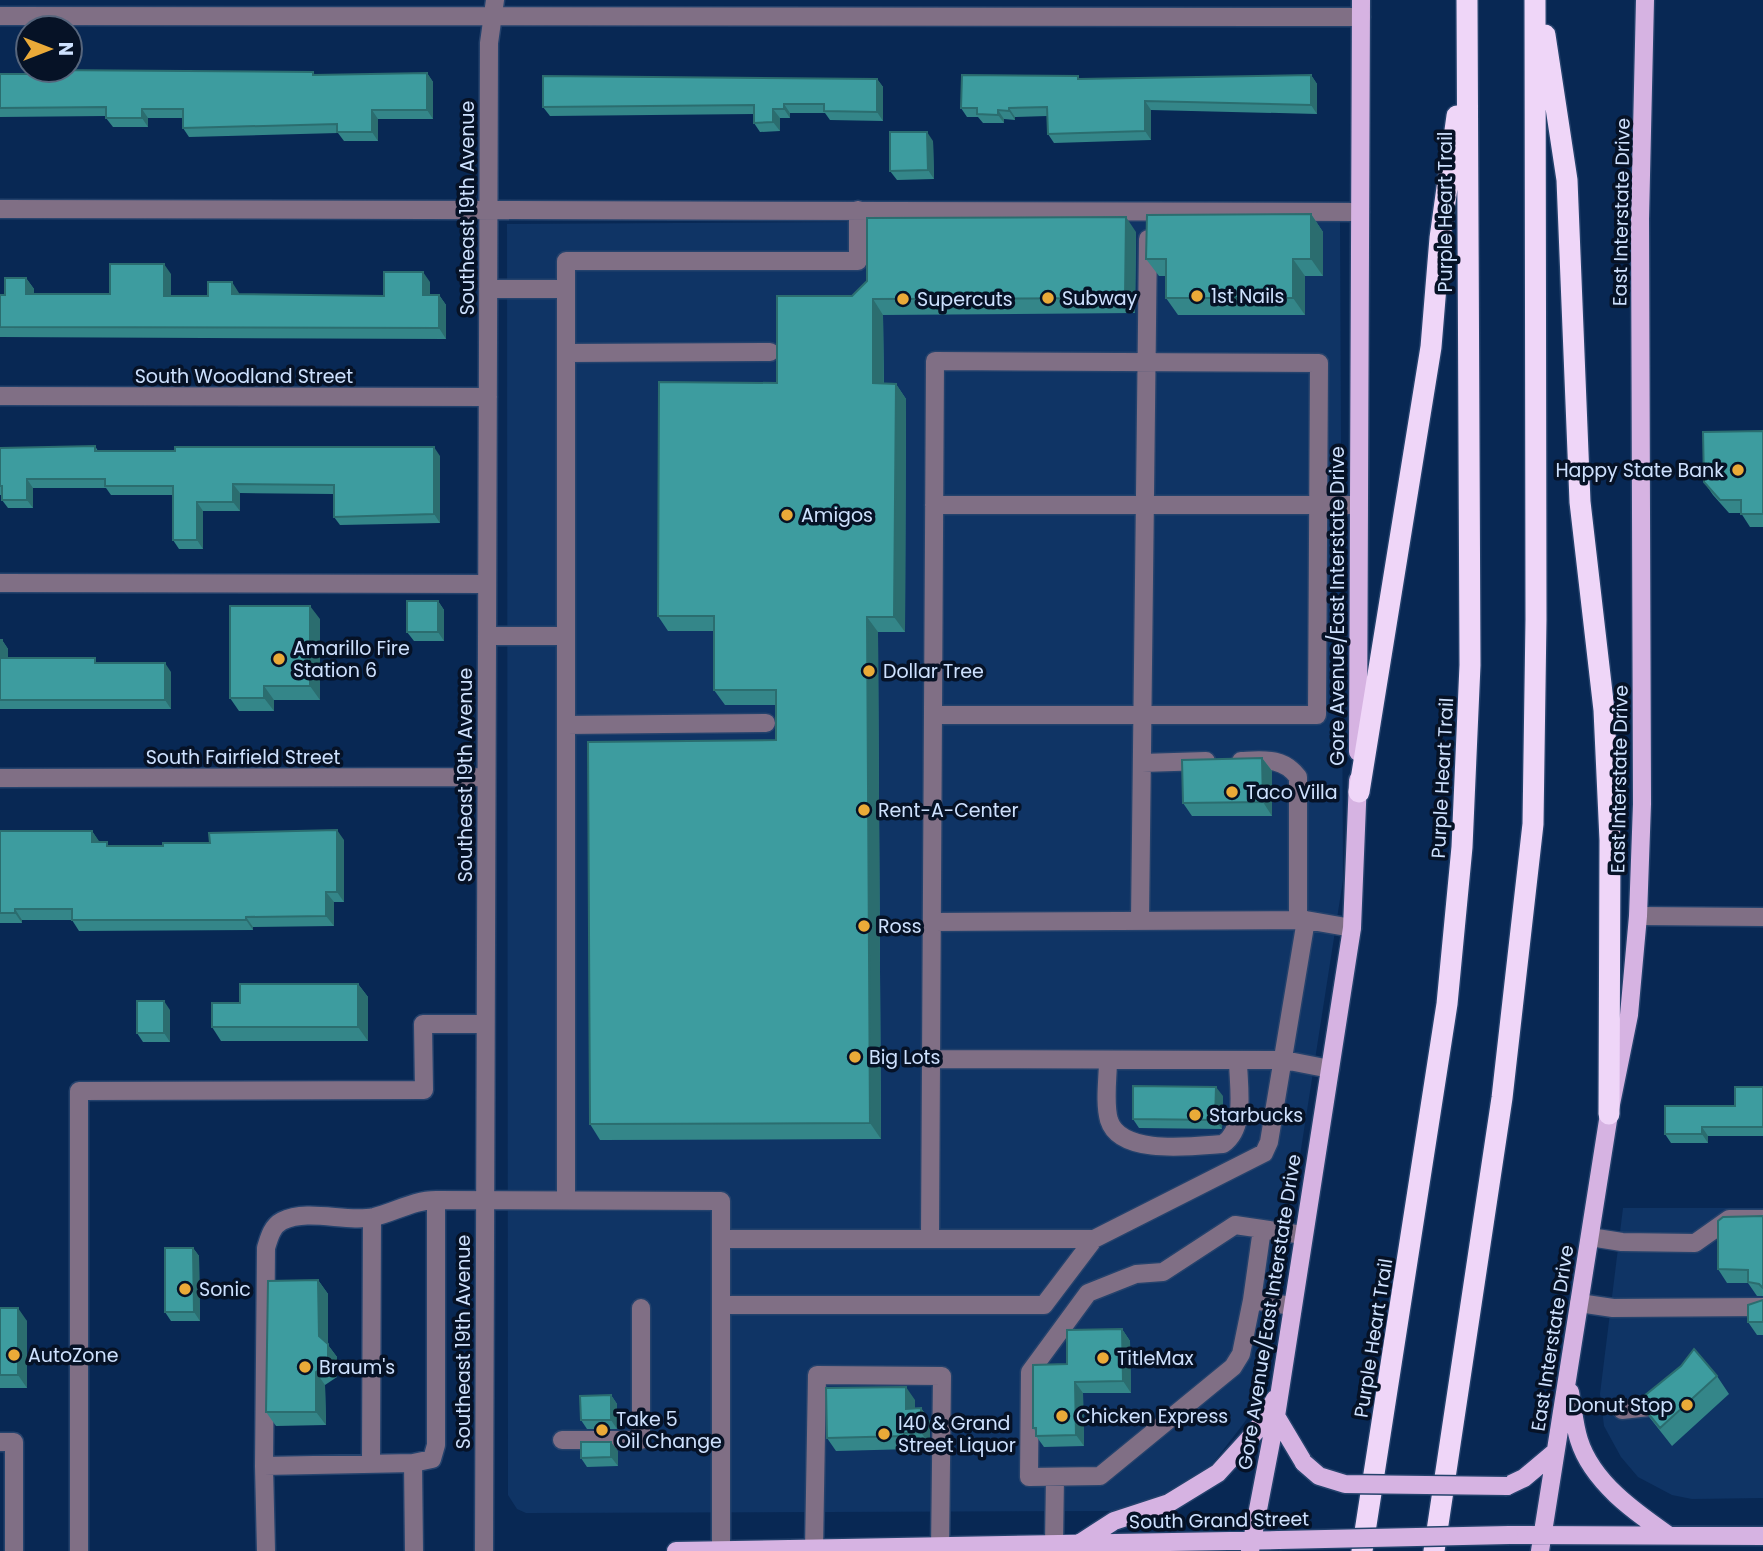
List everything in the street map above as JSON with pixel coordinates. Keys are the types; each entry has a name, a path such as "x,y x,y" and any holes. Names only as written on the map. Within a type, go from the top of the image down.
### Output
{"highway":[{"name":"Purple Heart Trail","path":"1362,1551 1447,1004 1462,847 1470,665 1468,0"},
{"path":"1434,1551 1502,1098 1533,824 1536,619 1535,0"},
{"path":"1540,0 1567,180 1580,502 1604,710 1610,853 1609,1114"},
{"path":"1359,792 1431,347 1440,238 1468,41"}],"main road":[{"name":"East Interstate Drive","path":"1541,1544 1609,1114 1629,1015 1638,916 1642,804 1640,219 1645,0"},
{"name":"Gore Avenue/East Interstate Drive","path":"1251,1546 1276,1416 1352,928 1359,792 1361,8"},
{"path":"1567,1377 1580,1443 1601,1478 1628,1507 1668,1535"},
{"path":"1080,1543 1114,1521 1169,1503 1217,1473 1256,1430 1277,1396"},
{"path":"1276,1416 1304,1463 1320,1476 1345,1484 1507,1486 1524,1478 1555,1452"},
{"name":"South Grand Street","path":"676,1551 940,1550 1080,1543 1116,1547 1251,1546 1279,1540 1509,1535 1541,1544 1668,1535 1763,1536"}],"street":[{"path":"0,16 494,8 1361,8"},
{"name":"Southeast 19th Avenue","path":"484,1551 489,43 494,8"},
{"path":"0,209 1360,212"},
{"path":"566,1200 566,261 858,261 858,210"},
{"path":"1140,921 1148,211"},
{"path":"488,289 566,289"},
{"path":"566,354 770,352"},
{"path":"930,1239 935,361 1319,363 1317,715 933,715"},
{"name":"South Woodland Street","path":"0,396 488,397"},
{"path":"934,505 1358,505"},
{"path":"0,583 487,584"},
{"path":"487,636 566,636"},
{"path":"566,725 766,723"},
{"path":"721,1305 1044,1305 1094,1239 1264,1153 1269,1143 1284,1060 1302,920 1298,777 1291,768 1274,760 1142,763"},
{"name":"South Fairfield Street","path":"0,778 486,778"},
{"path":"1638,916 1763,917"},
{"path":"932,922 1302,920 1352,928"},
{"path":"79,1551 79,1091 424,1090 423,1024 485,1024"},
{"path":"931,1059 1284,1060 1329,1069"},
{"path":"1108,1059 1108,1116 1111,1127 1119,1136 1141,1145 1223,1144 1231,1139 1238,1119 1238,1060"},
{"path":"266,1551 266,1248 272,1229 281,1221 295,1218 372,1218 426,1200 721,1201 721,1550"},
{"path":"264,1466 413,1464 432,1459 436,1445 436,1200"},
{"path":"371,1464 372,1218"},
{"path":"1590,1237 1622,1242 1695,1243 1728,1219 1763,1219"},
{"path":"1262,1229 1252,1300 1241,1354 1234,1367 1100,1476 1029,1476 1030,1371 1088,1293 1136,1274 1163,1272 1235,1225 1303,1235"},
{"path":"721,1239 1094,1239"},
{"path":"1252,1300 1292,1306"},
{"path":"1579,1303 1613,1308 1763,1307"},
{"path":"562,1440 641,1440 641,1308"},
{"path":"814,1550 817,1375 942,1376 940,1550"},
{"path":"1622,1410 1649,1407 1677,1383"},
{"path":"0,1442 14,1442 14,1551"},
{"path":"413,1464 414,1551"},
{"path":"1054,1544 1055,1477"}],"shaded area":[{"path":"1340,219 1343,880 1265,1380 1261,1396 1244,1423 1206,1472 1166,1496 1120,1511 526,1513 517,1509 508,1495 507,224"},
{"path":"1623,1208 1763,1208 1763,1498 1692,1499 1672,1495 1638,1477 1621,1457 1604,1426 1600,1394"}],"building":[{"path":"84,70 313,72 313,75 427,73 427,110 372,110 372,132 337,132 337,124 183,128 183,109 142,109 142,118 106,118 106,107 0,108 0,74 14,74 14,84 84,84"},
{"path":"962,75 1078,76 1078,79 1311,75 1311,105 1145,101 1145,131 1048,134 1047,107 1009,108 1009,111 998,110 998,115 977,114 977,108 961,108"},
{"path":"543,76 877,79 877,112 824,111 824,104 784,104 784,109 773,109 773,122 754,123 754,105 543,107"},
{"path":"890,132 927,132 928,170 890,171"},
{"path":"1311,214 1311,259 1293,259 1293,298 1166,298 1166,259 1146,259 1147,215"},
{"path":"1126,217 1125,298 873,299 873,383 896,384 894,617 867,617 870,1123 590,1124 588,742 776,740 776,690 714,690 714,616 658,616 659,382 777,383 777,296 852,296 867,281 867,218"},
{"path":"110,264 164,264 164,296 208,296 208,282 232,282 232,294 384,296 384,272 423,272 423,295 439,295 439,328 0,327 0,295 5,295 5,278 26,278 26,294 110,294"},
{"name":"Happy State Bank","path":"1763,431 1763,514 1741,514 1741,500 1720,500 1704,482 1703,432"},
{"path":"95,446 95,451 175,451 175,447 434,447 434,514 334,517 334,485 233,484 233,502 197,502 197,540 173,540 173,486 105,486 105,479 27,479 27,500 2,500 0,448"},
{"path":"407,601 438,601 438,632 407,632"},
{"name":"Amarillo Fire Station 6","path":"230,606 310,606 310,686 264,686 264,698 230,698"},
{"path":"0,640 2,658 95,658 95,663 165,663 165,700 0,700"},
{"name":"Taco Villa","path":"1262,758 1263,802 1183,803 1182,760"},
{"path":"337,830 337,892 326,892 326,916 246,917 246,920 72,920 72,909 15,909 15,913 0,913 0,831 92,831 92,842 107,842 107,846 163,846 163,843 210,843 209,833"},
{"path":"240,984 358,984 358,1027 212,1027 212,1003 240,1003"},
{"path":"137,1001 164,1001 164,1033 137,1033"},
{"path":"1133,1086 1216,1087 1215,1120 1133,1119"},
{"path":"1735,1087 1763,1087 1763,1127 1702,1127 1702,1134 1665,1134 1665,1106 1735,1106"},
{"path":"1763,1216 1763,1288 1759,1284 1748,1282 1748,1270 1718,1269 1718,1221 1723,1217"},
{"name":"Sonic","path":"165,1248 193,1248 194,1312 165,1312"},
{"name":"Braum's","path":"318,1280 319,1336 328,1344 328,1364 316,1372 316,1412 266,1412 268,1281"},
{"path":"1763,1300 1763,1322 1748,1322 1748,1305"},
{"path":"0,1308 18,1308 18,1375 0,1375"},
{"path":"1122,1329 1123,1381 1075,1382 1076,1435 1036,1436 1036,1428 1033,1428 1033,1365 1067,1364 1067,1330"},
{"path":"1694,1349 1717,1376 1660,1428 1638,1401 1681,1366"},
{"name":"I40 & Grand Street Liquor","path":"906,1387 906,1409 921,1408 921,1432 904,1433 904,1436 827,1438 826,1388"},
{"path":"611,1395 611,1420 581,1420 580,1396"},
{"path":"581,1442 611,1442 611,1457 581,1458"}],"place":[{"name":"1st Nails","path":"1197,296"},
{"name":"Subway","path":"1048,298"},
{"name":"Supercuts","path":"903,299"},
{"name":"Happy State Bank","path":"1738,470"},
{"name":"Amigos","path":"787,515"},
{"name":"Amarillo Fire Station 6","path":"279,659"},
{"name":"Dollar Tree","path":"869,671"},
{"name":"Taco Villa","path":"1232,792"},
{"name":"Rent-A-Center","path":"864,810"},
{"name":"Ross","path":"864,926"},
{"name":"Big Lots","path":"855,1057"},
{"name":"Starbucks","path":"1195,1115"},
{"name":"Sonic","path":"185,1289"},
{"name":"AutoZone","path":"14,1355"},
{"name":"TitleMax","path":"1103,1358"},
{"name":"Braum's","path":"305,1367"},
{"name":"Donut Stop","path":"1687,1405"},
{"name":"Chicken Express","path":"1062,1416"},
{"name":"Take 5 Oil Change","path":"602,1430"},
{"name":"I40 & Grand Street Liquor","path":"884,1434"}]}
